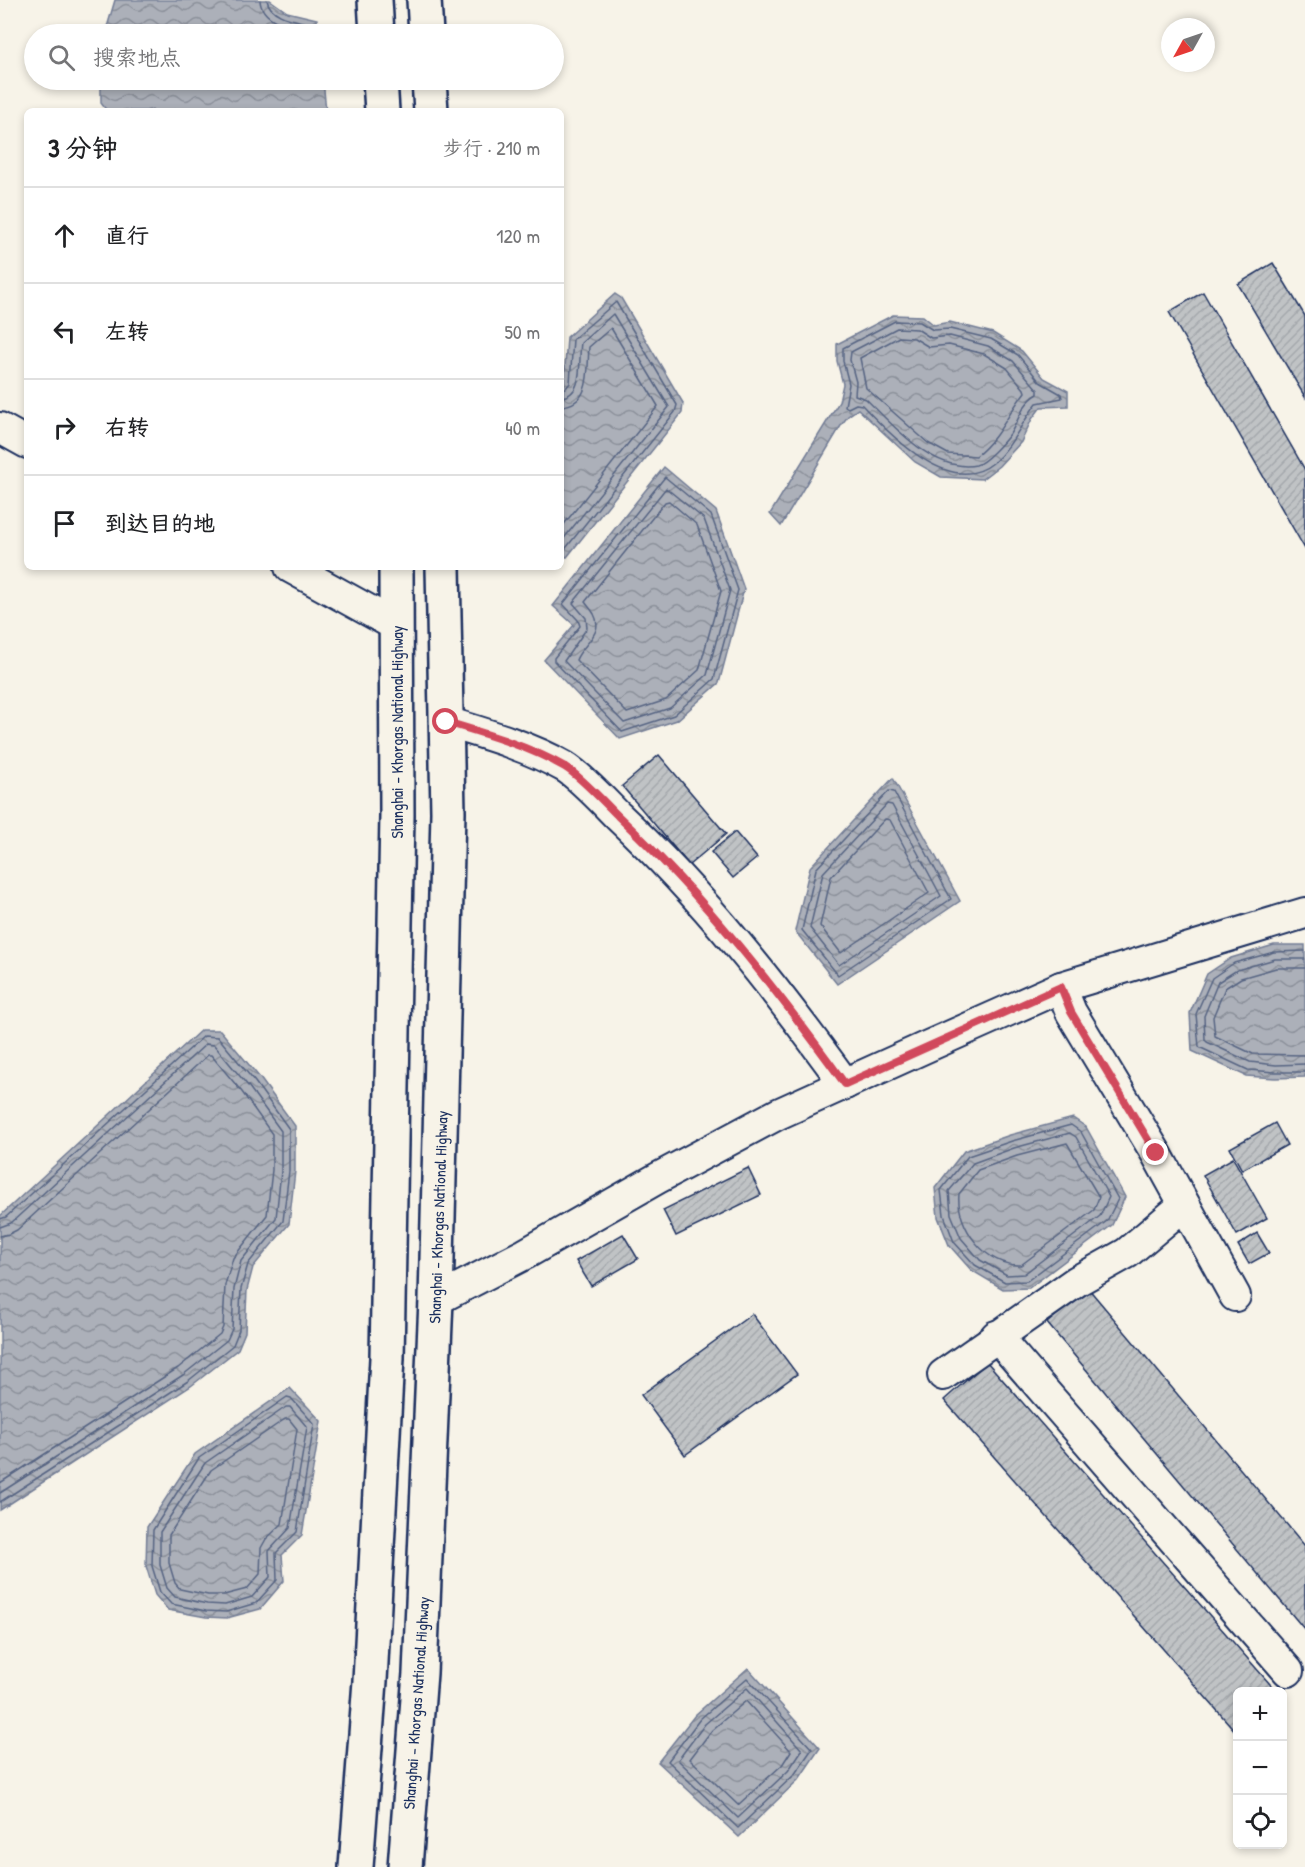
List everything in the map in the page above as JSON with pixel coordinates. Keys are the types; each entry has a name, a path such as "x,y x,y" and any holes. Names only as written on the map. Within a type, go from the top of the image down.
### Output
{"highway":[{"path":"375,0 376,24"},
{"path":"424,0 425,24"},
{"path":"381,90 382,108"},
{"path":"430,90 431,108"},
{"name":"Shanghai - Khorgas National Highway","path":"356,1867 370,1681 387,1358 397,815 396,570"},
{"name":"Shanghai - Khorgas National Highway","path":"405,1867 420,1673 436,1300 448,812 443,570"}],"street":[{"path":"0,428 24,441"},
{"path":"295,570 397,626"},
{"path":"446,722 514,743 567,768 631,828 707,906 806,1030 845,1084"},
{"path":"436,1300 525,1254 658,1178 778,1114 1061,987 1305,913"},
{"path":"1061,987 1071,1012 1156,1153 1235,1296"},
{"path":"943,1375 1077,1281 1127,1253 1184,1205"},
{"path":"996,1336 1288,1671"}],"water":[{"path":"115,0 270,0 287,12 317,19 317,24 108,24"},
{"path":"101,90 324,90 326,108 105,108 101,103"},
{"path":"615,294 621,298 683,403 682,413 567,557 564,556 564,381 567,337"},
{"path":"893,315 923,316 934,325 950,322 993,333 1022,351 1044,378 1068,391 1068,406 1041,407 1032,419 1021,442 999,466 982,479 941,477 915,462 858,409 842,424 781,526 770,514 839,402 843,384 837,361 837,344"},
{"path":"664,467 716,511 744,589 719,683 677,720 620,739 544,660 574,625 553,606"},
{"path":"893,778 960,901 837,984 795,931 810,867"},
{"path":"1274,945 1305,945 1305,1077 1246,1076 1192,1051 1190,1013 1207,974 1231,958"},
{"path":"201,1030 220,1030 260,1078 295,1126 295,1171 289,1224 253,1267 247,1290 245,1332 238,1349 191,1386 0,1510 0,1216"},
{"path":"1073,1118 1086,1127 1125,1197 1112,1225 1029,1288 1003,1289 971,1270 949,1245 938,1217 935,1188 964,1151 1010,1135"},
{"path":"290,1388 321,1421 302,1535 282,1555 284,1581 260,1609 227,1618 206,1617 168,1610 155,1595 146,1566 147,1527 195,1454"},
{"path":"748,1668 820,1748 799,1779 739,1837 658,1762 695,1715"}],"building":[{"path":"1273,263 1305,316 1305,397 1238,284"},
{"path":"1203,292 1305,470 1305,549 1169,312"},
{"path":"659,755 726,834 689,865 622,786"},
{"path":"735,832 757,858 733,878 711,852"},
{"path":"1275,1123 1287,1145 1242,1170 1230,1148"},
{"path":"1233,1158 1267,1218 1237,1235 1203,1175"},
{"path":"748,1168 761,1195 676,1236 663,1210"},
{"path":"1257,1233 1269,1253 1249,1264 1238,1245"},
{"path":"623,1234 638,1259 591,1286 576,1261"},
{"path":"1088,1288 1305,1546 1305,1630 1047,1323"},
{"path":"752,1314 797,1374 685,1455 641,1395"},
{"path":"987,1362 1273,1687 1233,1687 1233,1728 944,1400"}],"route":[{"path":"446,722 514,743 567,768 631,828 707,906 806,1030 845,1084 1061,987 1071,1012 1156,1153"}]}
